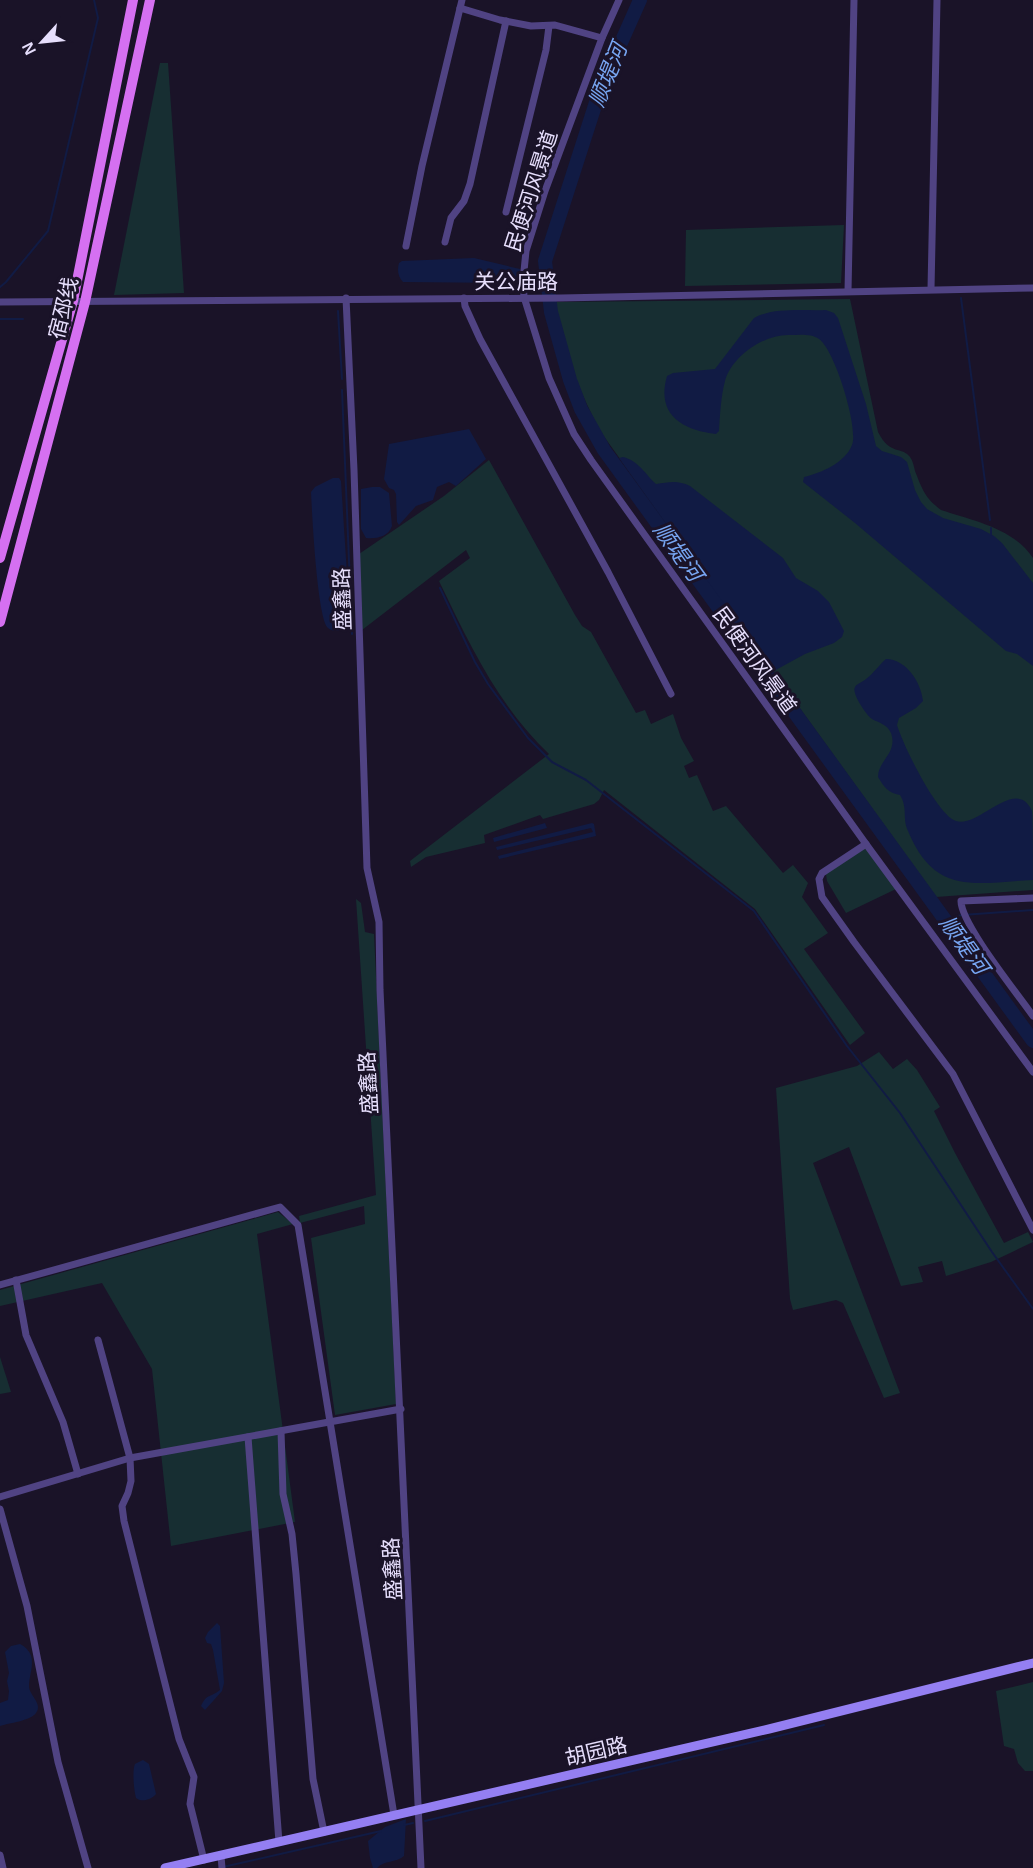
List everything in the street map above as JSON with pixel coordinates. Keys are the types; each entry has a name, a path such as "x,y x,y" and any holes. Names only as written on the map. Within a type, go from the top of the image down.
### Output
{"main road":[{"name":"宿邳线","path":"0,558 73,301 133,0"},
{"name":"宿邳线","path":"0,622 85,302 150,0"}],"street":[{"name":"民便河风景道","path":"619,0 602,38 545,191 526,251 527,297 549,378 580,442 866,844 1033,1072"},
{"path":"848,291 854,0"},
{"path":"931,289 937,0"},
{"path":"406,246 422,166 461,4 506,21 531,26 555,25 602,38"},
{"path":"445,242 451,218 464,201 470,184 506,21"},
{"path":"506,212 546,51 549,26"},
{"name":"关公庙路","path":"0,302 561,298 1033,288"},
{"name":"盛鑫路","path":"346,298 367,868 380,922 380,990 421,1868"},
{"path":"464,298 465,306 480,339 608,572 671,694"},
{"path":"866,844 822,873 819,879 822,897 953,1074 1033,1230"},
{"path":"1033,898 961,901 969,926 1033,1016"},
{"path":"0,1285 280,1207 298,1225 394,1815"},
{"path":"16,1280 26,1335 63,1422 78,1474"},
{"path":"98,1341 130,1458 131,1481 122,1506 124,1521 179,1739 194,1777 190,1804 204,1860"},
{"path":"0,1497 130,1458 401,1409"},
{"path":"281,1431 283,1494 292,1534 314,1779 324,1832"},
{"path":"248,1437 279,1842"},
{"path":"0,1509 27,1606 58,1762 88,1868"},
{"name":"胡园路","path":"169,1867 204,1860 222,1862 279,1842 758,1732 1033,1663"},
{"path":"0,1855 3,1868"}],"green space":[{"path":"160,63 168,63 184,293 114,295"},
{"path":"844,225 841,283 685,286 686,230"},
{"path":"850,299 878,432 882,440 891,448 910,457 925,493 941,510 1004,533 1015,539 1033,558 1033,890 936,897 600,431 578,385 566,351 556,302"},
{"path":"489,460 575,615 582,626 591,632 636,713 645,710 651,724 673,714 681,738 694,761 684,766 689,778 697,775 713,811 726,806 783,873 793,865 808,883 802,897 828,933 804,949 865,1033 850,1045 755,909 604,790 594,804 543,819 540,815 484,835 485,843 426,857 411,867 410,861 549,754 515,715 486,673 439,581 470,558 466,550 362,630 359,554 444,496"},
{"path":"866,847 896,889 846,913 827,881 826,874"},
{"path":"356,899 361,903 365,932 374,934 396,1404 335,1415 311,1238 365,1224 364,1206 300,1223 299,1216 376,1195"},
{"path":"879,1052 893,1069 907,1059 917,1070 940,1107 934,1111 1004,1243 1028,1232 1033,1242 991,1262 946,1276 942,1261 918,1267 923,1282 901,1286 849,1147 813,1163 900,1393 884,1398 843,1303 836,1300 793,1310 790,1299 776,1088 857,1066"},
{"path":"278,1212 293,1224 257,1234 295,1522 171,1546 152,1369 102,1283 0,1306 0,1290"},
{"path":"0,1357 11,1392 0,1394"},
{"path":"1033,1682 1033,1771 1025,1771 1018,1763 1014,1749 1004,1746 996,1691"}],"water":[{"path":"474,258 520,269 518,283 403,282 398,273 399,263 402,261"},
{"path":"826,310 834,313 838,318 866,404 876,446 907,462 915,490 927,509 943,518 981,529 994,536 1033,583 1033,666 1017,654 1006,651 803,482 804,477 825,470 838,462 852,445 852,423 844,390 832,358 819,339 804,335 778,336 759,343 741,355 725,381 719,431 716,434 692,429 682,424 668,410 665,401 667,376 673,373 715,369 754,318 770,312"},
{"path":"469,429 486,459 456,486 449,482 437,487 433,500 416,506 399,525 396,494 384,479 389,444"},
{"path":"623,457 638,465 656,484 677,482 690,486 783,558 796,578 818,591 829,602 844,631 842,637 772,672 619,458"},
{"path":"333,478 339,478 341,481 350,621 349,628 337,631 327,627 320,604 311,492 315,487"},
{"path":"380,487 389,493 392,526 388,533 366,538 361,529 361,489"},
{"path":"886,659 906,667 919,686 923,701 899,718 897,725 922,778 948,816 956,821 965,821 1007,800 1016,798 1025,801 1032,811 1033,880 992,883 958,881 944,876 931,867 919,852 906,826 904,804 900,795 887,789 878,777 892,746 891,733 867,714 854,690"},
{"path":"545,823 547,828 494,842 493,838"},
{"path":"592,823 596,836 499,859 498,856 593,832 591,828 497,850 496,847"},
{"path":"217,1623 220,1626 224,1683 222,1691 205,1710 201,1706 205,1699 220,1690 213,1650 205,1638"},
{"path":"20,1644 26,1648 32,1658 29,1687 38,1710 29,1718 0,1726 0,1703 8,1700 9,1691 7,1681 9,1673 5,1652 11,1646"},
{"path":"143,1760 149,1764 156,1794 144,1800 136,1798 133,1776 135,1764"},
{"path":"406,1819 404,1856 373,1868 368,1841 385,1827"}],"waterway":[{"path":"0,287 48,231 98,18 94,0"},
{"name":"顺堤河","path":"640,0 600,90 545,261 551,312 570,380 581,409 604,450 1033,1041"},
{"path":"961,298 990,520"},
{"path":"338,311 342,379"},
{"path":"0,319 23,319"},
{"path":"342,390 352,634"},
{"path":"991,528 991,535"},
{"path":"440,588 475,662 488,684 528,738 552,762 586,780 754,911 847,1046 900,1113 992,1252 1033,1309"},
{"path":"946,919 962,915 1033,910"},
{"path":"425,1821 824,1725"},
{"path":"404,1825 413,1823"},
{"path":"223,1867 381,1831"}]}
